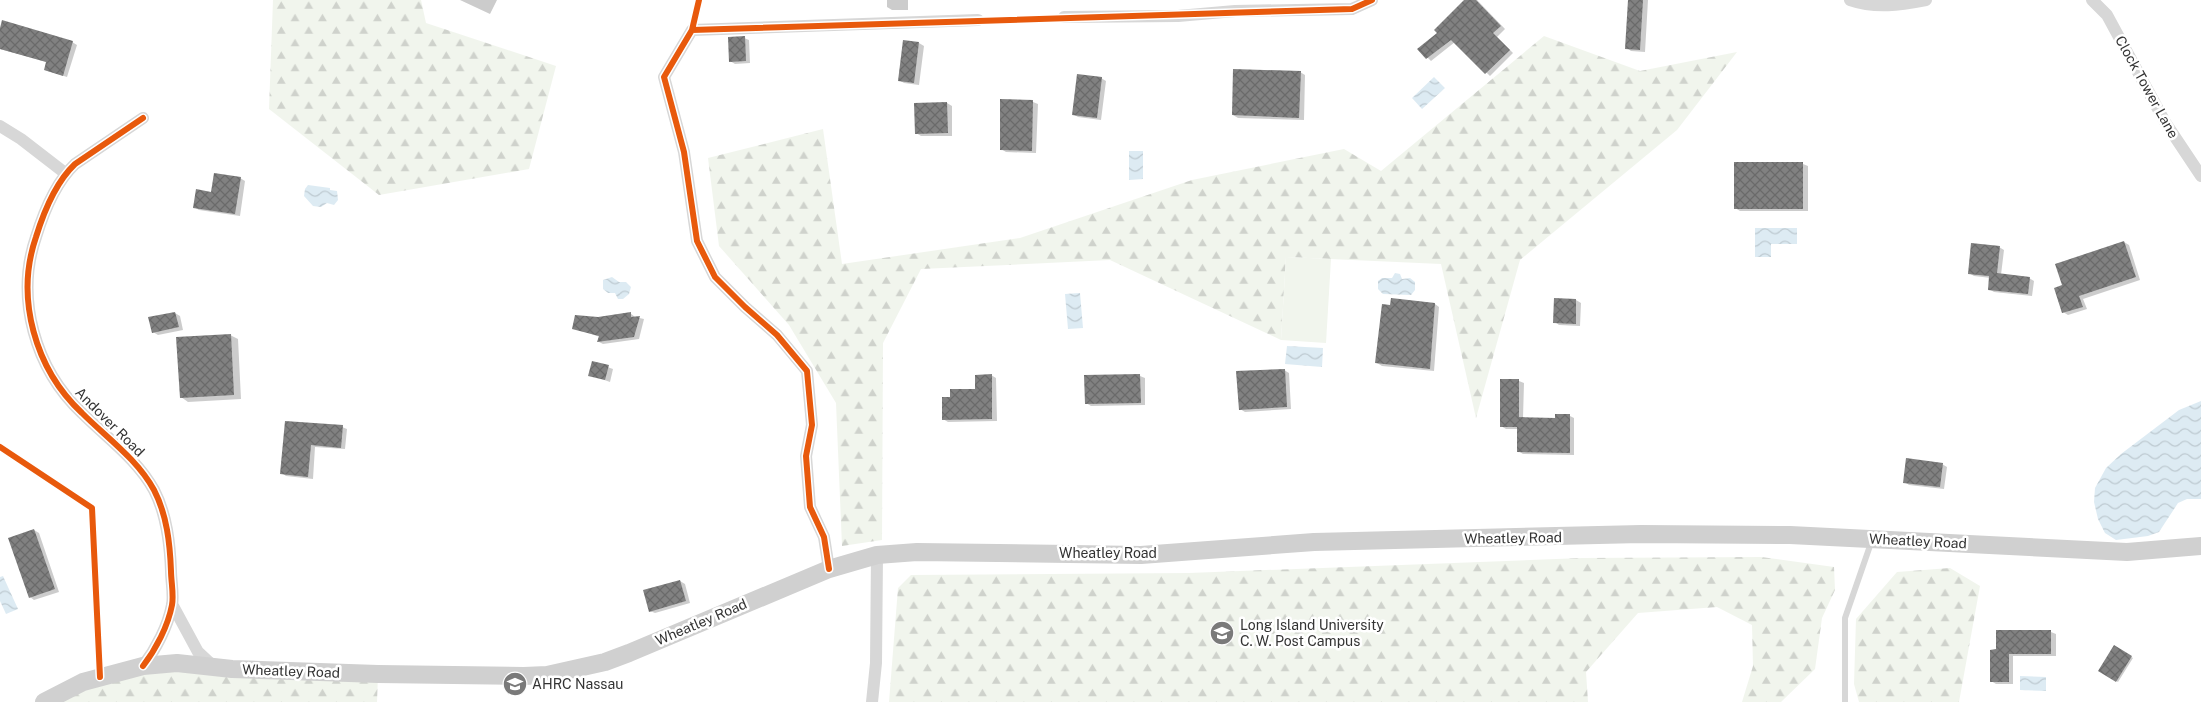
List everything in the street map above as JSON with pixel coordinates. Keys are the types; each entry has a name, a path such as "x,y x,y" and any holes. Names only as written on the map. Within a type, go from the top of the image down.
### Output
{"main road":[{"name":"Wheatley Road","path":"44,702 84,682 143,666 177,663 232,669 378,674 547,675 605,662 629,653 829,568 877,555 917,552 1141,555 1314,542 1642,534 1790,535 2126,552 2201,546"}],"street":[{"path":"1064,17 1178,16 1235,11 1352,9 1372,0"},
{"path":"1850,0 1862,4 1892,6 1926,0"},
{"name":"Clock Tower Lane","path":"2092,0 2107,15 2165,122 2201,176"},
{"path":"829,568 824,537 810,507 806,456 812,426 808,371 777,335 715,277 700,248 697,240 684,152 664,78 692,30 978,20"},
{"name":"Andover Road","path":"143,118 75,164 65,173 43,214 29,256 28,291 33,333 44,363 59,387 80,412 130,458 154,491 165,522 170,546 172,604 155,650 143,666"},
{"path":"0,126 21,139 65,173"},
{"path":"872,702 876,663 877,555"},
{"name":"Andover Road","path":"172,604 198,652 213,666"}],"lane":[{"path":"1845,702 1845,618 1872,539"}],"green space":[{"path":"273,0 421,0 426,23 556,66 529,169 379,195 269,109"},
{"path":"1544,36 1640,71 1737,52 1677,130 1520,260 1476,418 1441,264 1286,257 1281,340 1110,260 921,269 883,343 882,540 842,546 836,403 789,325 719,246 708,158 823,129 842,264 1020,238 1192,180 1344,149 1381,171"},
{"path":"1286,257 1331,259 1326,343 1281,340"},
{"name":"Long Island University C. W. Post Campus","path":"1761,557 1834,567 1835,590 1822,618 1815,669 1781,702 1742,702 1753,666 1752,625 1717,607 1638,613 1586,672 1588,702 889,702 898,588 911,575 1189,573 1582,558"},
{"path":"1950,568 1980,586 1959,702 1859,702 1854,684 1856,619 1897,572"},
{"path":"143,666 378,674 377,702 44,702"}],"water":[{"path":"1434,77 1445,88 1422,109 1412,98"},
{"path":"1129,151 1143,151 1143,179 1129,180"},
{"path":"308,185 330,188 330,190 337,191 338,200 334,205 327,203 321,207 313,206 304,196"},
{"path":"1755,228 1797,228 1797,244 1771,244 1771,257 1755,257"},
{"path":"1395,273 1400,274 1402,279 1410,278 1415,282 1415,290 1411,295 1383,294 1378,289 1378,281 1382,278 1392,278"},
{"path":"612,277 619,282 626,282 631,287 629,294 623,299 618,299 615,293 608,293 603,289 603,280"},
{"path":"1080,293 1083,328 1068,329 1065,294"},
{"path":"1287,346 1323,348 1322,367 1285,364"},
{"path":"2201,401 2201,499 2187,499 2178,503 2159,532 2148,536 2116,540 2105,533 2098,519 2094,502 2095,488 2106,468 2121,454 2179,410"},
{"path":"3,576 18,609 6,614 0,601 0,577"},
{"path":"2020,676 2046,677 2046,691 2020,690"}],"building":[{"path":"1464,0 1476,0 1501,26 1493,33 1510,50 1485,74 1451,40 1426,59 1417,49 1437,33 1434,30"},
{"path":"1628,0 1643,0 1640,50 1625,49"},
{"path":"2,20 73,41 63,76 44,70 46,62 0,49"},
{"path":"745,36 746,61 729,62 728,37"},
{"path":"903,40 919,42 914,83 898,81"},
{"path":"1233,69 1301,71 1299,118 1232,115"},
{"path":"1077,74 1102,77 1097,118 1072,115"},
{"path":"1000,99 1033,100 1032,151 1000,150"},
{"path":"947,102 948,133 915,134 914,103"},
{"path":"1734,162 1803,162 1803,209 1734,209"},
{"path":"214,173 241,177 235,214 193,208 196,189 211,192"},
{"path":"2124,241 2136,277 2079,296 2083,307 2062,313 2054,288 2062,285 2055,264"},
{"path":"1971,243 2000,246 1997,273 2030,277 2028,294 1988,290 1989,276 1968,274"},
{"path":"1391,298 1435,303 1430,369 1375,363 1382,304 1390,305"},
{"path":"1554,298 1576,299 1576,324 1553,323"},
{"path":"175,312 179,327 152,333 148,317"},
{"path":"631,312 631,317 640,316 634,337 597,342 599,336 572,329 575,315 598,317"},
{"path":"231,334 234,395 180,398 176,337"},
{"path":"592,361 609,365 605,380 588,376"},
{"path":"1285,369 1287,407 1239,410 1236,371"},
{"path":"992,374 992,419 942,420 942,397 950,397 950,389 975,389 975,375"},
{"path":"1140,374 1141,403 1085,404 1084,375"},
{"path":"1500,379 1519,379 1519,417 1555,418 1555,414 1570,414 1570,453 1517,452 1517,427 1500,427"},
{"path":"285,421 343,425 341,448 311,445 308,477 280,474"},
{"path":"1906,458 1943,463 1940,487 1903,483"},
{"path":"34,529 55,589 29,598 8,538"},
{"path":"680,580 686,601 649,612 643,590"},
{"path":"1996,630 2051,630 2051,654 2009,654 2009,682 1990,682 1990,650 1996,649"},
{"path":"2114,645 2132,656 2116,682 2098,671"}],"cycle path":[{"path":"699,0 692,30 664,77 684,152 697,241 715,277 777,335 807,371 812,425 806,456 810,507 824,537 829,569"},
{"path":"692,30 1352,9 1372,0"},
{"path":"143,118 75,164 62,180 51,198 39,227 30,260 28,284 29,308 34,331 41,354 52,376 82,413 139,468 154,490 162,509 169,540 173,601 157,645 143,666"},
{"path":"0,447 92,508 100,677"}],"place":[{"name":"Long Island University C. W. Post Campus","path":"1222,633"},
{"name":"AHRC Nassau","path":"515,684"}]}
